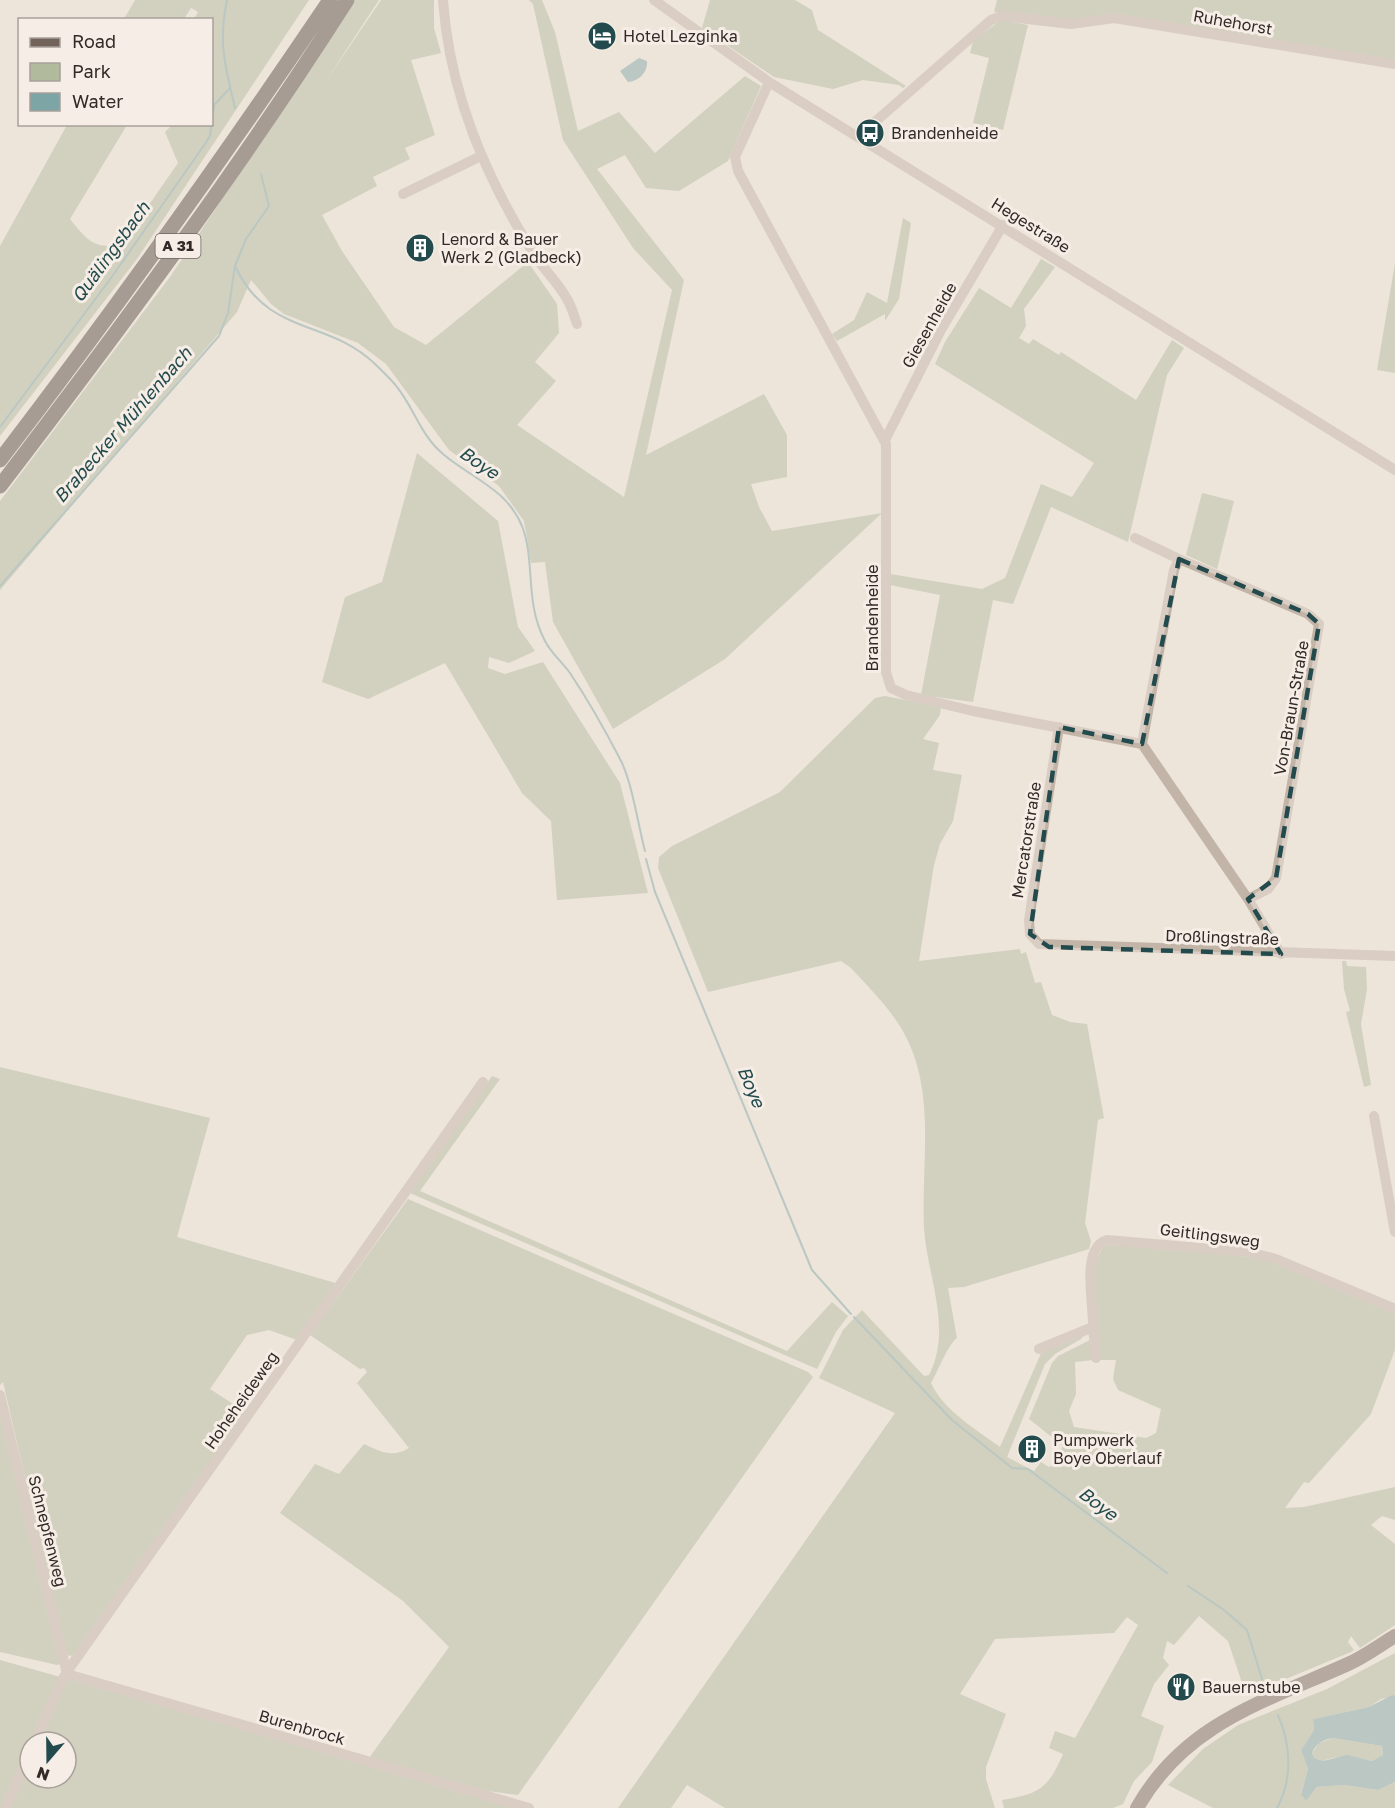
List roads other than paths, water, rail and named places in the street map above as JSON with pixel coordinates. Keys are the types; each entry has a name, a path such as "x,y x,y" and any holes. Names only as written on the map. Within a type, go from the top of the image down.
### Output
{"highway":[{"name":"A 31","path":"0,460 93,340 207,181 330,0"},
{"name":"A 31","path":"0,486 106,347 225,181 347,0"}],"main road":[{"path":"1135,1807 1165,1770 1196,1740 1224,1720 1255,1703 1350,1663 1395,1635"}],"street":[{"path":"443,0 446,34 461,95 481,156 533,253 567,299 577,324"},
{"name":"Hegestraße","path":"654,0 769,82 860,136 1395,470"},
{"name":"Ruhehorst","path":"860,136 991,20 1002,16 1071,24 1114,18 1395,64"},
{"name":"Brandenheide","path":"769,82 735,157 738,171 885,440 888,459 886,672 891,688 906,695 973,711 1142,744"},
{"path":"403,194 481,156"},
{"name":"Giesenheide","path":"885,440 941,330 1003,225"},
{"name":"Von-Braun-Straße","path":"1135,538 1308,614 1319,624 1276,878 1268,889 1248,899"},
{"path":"1179,559 1174,570 1142,744 1248,899 1281,954"},
{"name":"Mercatorstraße","path":"1049,947 1031,937 1029,920 1059,727"},
{"name":"Droßlingstraße","path":"1049,947 1395,956"},
{"name":"Hoheheideweg","path":"41,1730 67,1674 483,1082"},
{"path":"1374,1116 1395,1232"},
{"name":"Geitlingsweg","path":"1096,1358 1090,1260 1097,1245 1111,1239 1248,1252 1276,1259 1395,1310"},
{"path":"1039,1349 1093,1327"},
{"name":"Schnepfenweg","path":"0,1395 67,1674"},
{"name":"Burenbrock","path":"67,1674 529,1808"},
{"path":"6,1808 18,1780"}],"water":[{"path":"639,58 647,61 646,69 639,78 628,82 620,71"},
{"path":"1392,1695 1395,1696 1395,1782 1378,1790 1344,1785 1317,1787 1306,1801 1301,1794 1308,1769 1301,1750 1314,1730 1313,1719 1369,1707","holes":["1333,1738 1382,1746 1383,1755 1372,1761 1347,1755 1323,1761 1314,1758 1312,1753 1320,1742"]}],"waterway":[{"name":"Boye","path":"227,0 223,42 235,108"},
{"name":"Quälingsbach","path":"213,113 214,105 230,88"},
{"name":"Quälingsbach","path":"0,427 111,278 205,144 210,136 211,126"},
{"name":"Boye","path":"261,174 269,206 246,239 235,266 249,289 264,305 281,316 357,349 375,364 397,387 435,447 498,493 515,513 522,526 529,554 532,597 539,626 547,645 570,673 620,759 631,791 645,851"},
{"name":"Brabecker Mühlenbach","path":"0,586 219,336 228,313 235,266"},
{"name":"Boye","path":"646,859 655,892 812,1270 851,1314"},
{"name":"Boye","path":"854,1317 952,1420 1012,1468 1028,1469 1167,1573"},
{"name":"Boye","path":"1188,1586 1224,1610 1247,1630 1262,1679"},
{"name":"Boye","path":"1277,1808 1288,1774 1286,1738 1278,1715"}],"place":[{"name":"Hotel Lezginka","path":"602,36"},
{"name":"Brandenheide","path":"870,133"},
{"name":"Lenord & Bauer Werk 2 (Gladbeck)","path":"420,248"},
{"name":"Pumpwerk Boye Oberlauf","path":"1032,1449"},
{"name":"Bauernstube","path":"1181,1687"}]}
